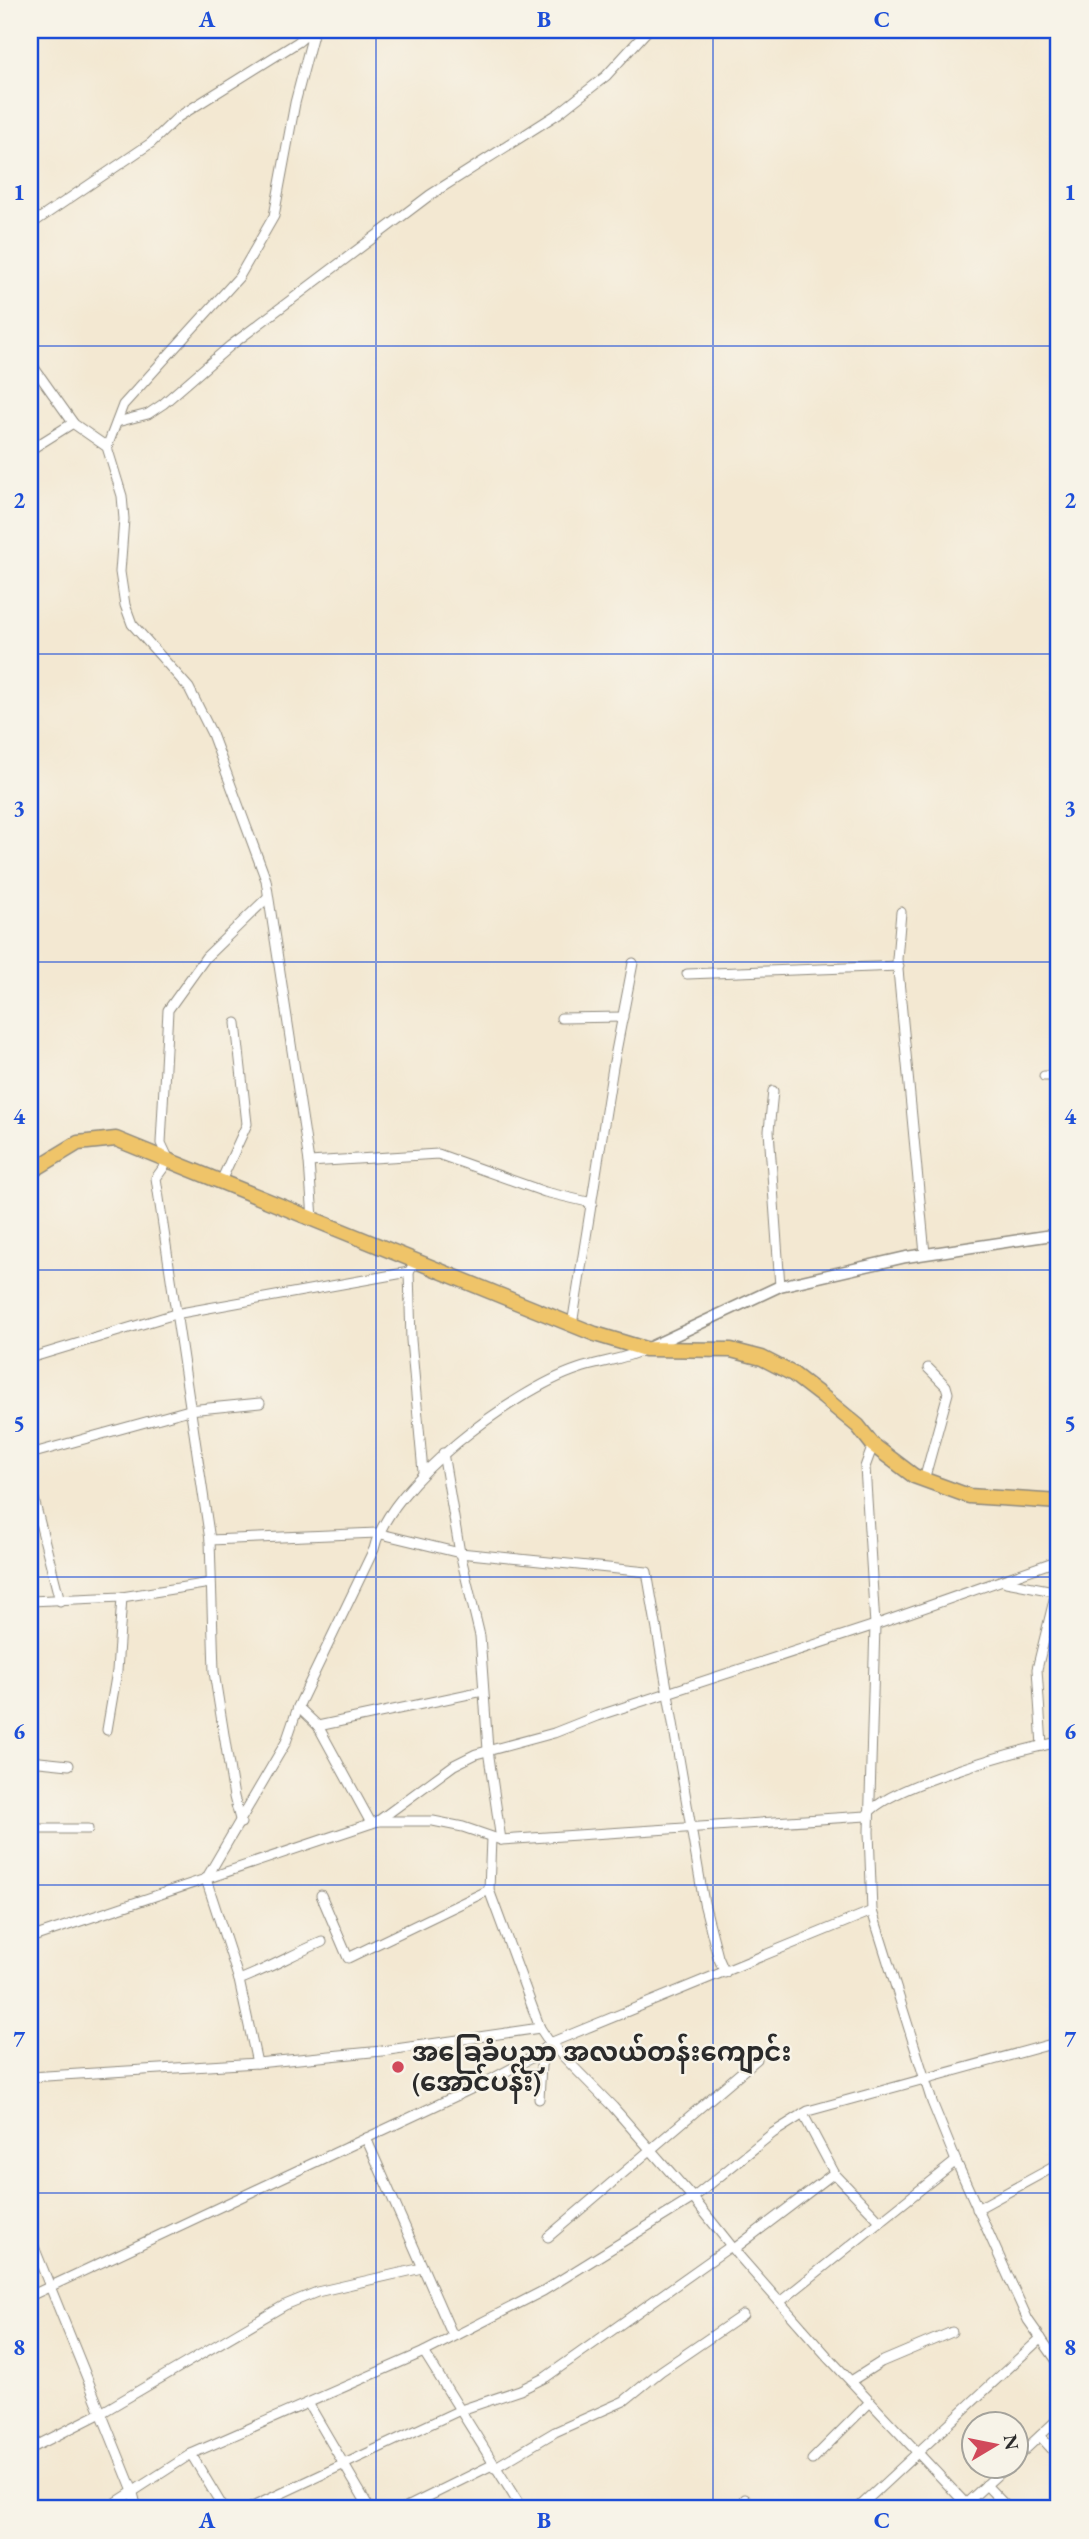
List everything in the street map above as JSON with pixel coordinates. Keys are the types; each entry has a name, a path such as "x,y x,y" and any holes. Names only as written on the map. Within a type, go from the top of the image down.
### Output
{"main road":[{"path":"30,1172 78,1143 116,1139 313,1219 412,1267 572,1325 645,1349 732,1350 762,1358 793,1374 858,1426 873,1445 924,1480 969,1496 1059,1502"}],"street":[{"path":"30,225 151,143 178,117 313,30"},
{"path":"107,447 123,405 239,277 274,216 295,103 313,30"},
{"path":"117,422 148,414 163,404 230,346 430,195 559,113 606,76 648,30"},
{"path":"30,362 34,375 73,423 107,447 122,496 124,519 120,572 125,605 132,624 189,688 212,734 244,813 268,897 309,1162 313,1219"},
{"path":"30,450 73,423"},
{"path":"241,1823 234,1797 214,1672 210,1541 156,1178 169,1160 161,1143 168,1010 206,957 268,897"},
{"path":"901,912 899,966 925,1254"},
{"path":"572,1325 634,962"},
{"path":"687,974 899,966"},
{"path":"561,1018 623,1017"},
{"path":"221,1181 247,1124 236,1023"},
{"path":"1044,1076 1059,1076"},
{"path":"773,1091 769,1131 780,1286"},
{"path":"309,1162 438,1154 545,1192 592,1203"},
{"path":"206,1878 241,1823 286,1742 298,1707 373,1549 377,1532 423,1472 443,1454 545,1384 577,1369 629,1357 780,1286 925,1254 1059,1234"},
{"path":"30,1358 175,1314 412,1267 411,1340 423,1472"},
{"path":"924,1480 948,1394 946,1386 928,1368"},
{"path":"30,1454 189,1410 260,1403"},
{"path":"873,1445 865,1467 875,1625 871,1809 873,1911 925,2079 956,2161 1028,2320 1059,2364"},
{"path":"443,1454 460,1553 480,1636 496,1839 489,1890 540,2028 550,2043 649,2148 733,2248 963,2507 992,2480"},
{"path":"30,1484 60,1601"},
{"path":"210,1541 377,1532 460,1553 647,1572 704,1903 718,1957 725,1973"},
{"path":"30,1938 374,1822 454,1765 488,1751 554,1733 1059,1561 1058,1592 1037,1670 1042,1745"},
{"path":"1003,1581 1058,1592"},
{"path":"30,1601 122,1597 210,1583"},
{"path":"107,1730 117,1671 122,1597"},
{"path":"318,1726 484,1691"},
{"path":"298,1707 318,1726 374,1822"},
{"path":"374,1822 433,1821 463,1827 496,1839 866,1816 871,1809 907,1789 1042,1745 1059,1742"},
{"path":"30,1761 69,1765"},
{"path":"30,1829 88,1829"},
{"path":"206,1878 239,1980 257,2063"},
{"path":"321,1895 348,1958 489,1890"},
{"path":"30,2296 488,2081 535,2056 550,2043 873,1911"},
{"path":"239,1980 279,1965 285,1958 322,1942"},
{"path":"30,2077 257,2063 382,2051 540,2028"},
{"path":"106,2509 132,2489 191,2454 424,2352 542,2291 693,2198 773,2133 803,2114 1059,2042"},
{"path":"539,2099 541,2065 550,2043"},
{"path":"548,2237 619,2178 649,2148 757,2059"},
{"path":"803,2114 835,2174 880,2221"},
{"path":"366,2138 453,2336"},
{"path":"781,2301 956,2161"},
{"path":"976,2209 1059,2164"},
{"path":"247,2509 458,2411 520,2390 546,2378 835,2174"},
{"path":"30,2237 132,2489 137,2509"},
{"path":"30,2449 101,2413 285,2305 317,2292 422,2268"},
{"path":"403,2509 493,2467 533,2443 624,2401 743,2315"},
{"path":"851,2381 881,2362 952,2332"},
{"path":"857,2509 1041,2338"},
{"path":"424,2352 458,2411 522,2509"},
{"path":"812,2460 870,2402"},
{"path":"307,2403 370,2509"},
{"path":"1030,2445 1059,2418"},
{"path":"1040,2436 1059,2457"},
{"path":"191,2454 224,2509"},
{"path":"986,2485 1009,2509"},
{"path":"745,2499 753,2509"}],"place":[{"name":"အခြေခံပညာ အလယ်တန်းကျောင်း (အောင်ပန်း)","path":"398,2067"}]}
